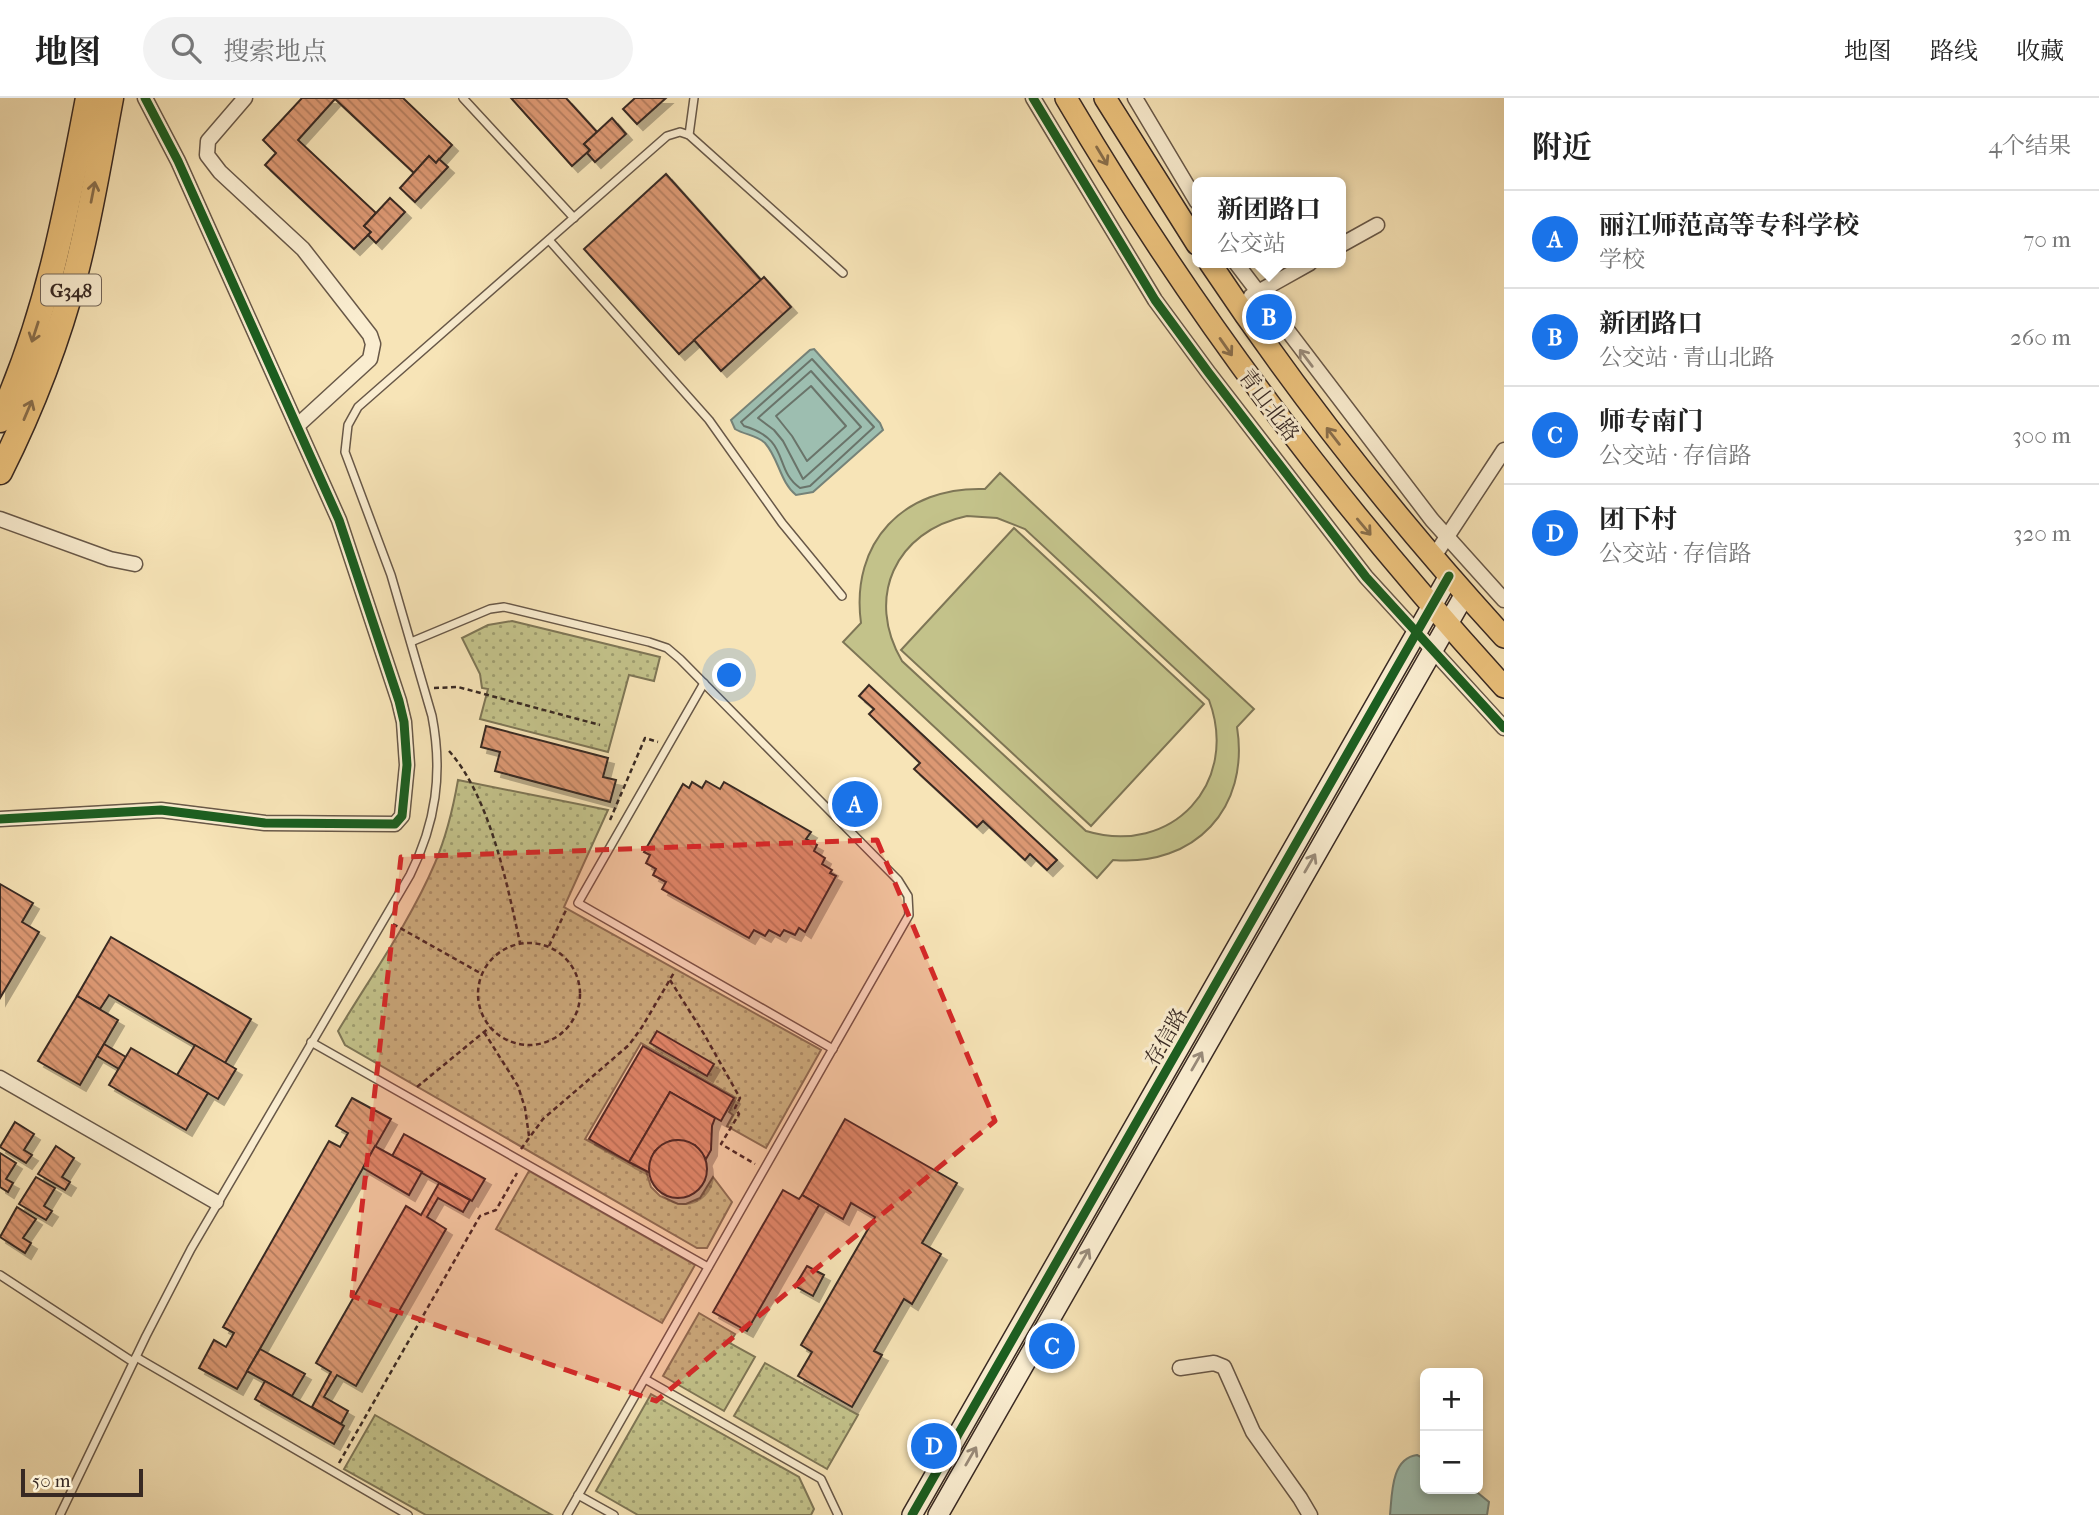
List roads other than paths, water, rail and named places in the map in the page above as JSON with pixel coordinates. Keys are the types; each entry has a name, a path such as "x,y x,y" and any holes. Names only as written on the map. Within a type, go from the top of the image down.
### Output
{"highway":[{"name":"G348","path":"0,420 32,340 55,266 88,98"},
{"name":"G348","path":"0,472 41,381 65,309 85,232 111,98"}],"main road":[{"name":"青山北路","path":"1066,98 1154,240 1234,357 1310,461 1432,607 1504,687"},
{"path":"1105,98 1192,236"},
{"name":"青山北路","path":"1213,268 1337,440 1433,558 1504,637"}],"street":[{"path":"0,819 161,810 265,823 395,824 402,816 407,765 404,722 339,520 178,160 145,98"},
{"path":"245,98 208,141 207,155 220,172 303,248 370,335 373,344 370,359 297,426"},
{"path":"1033,98 1155,300 1366,577 1504,728"},
{"path":"1135,98 1192,194"},
{"path":"1346,243 1377,225"},
{"path":"1240,268 1366,436 1447,537 1504,600"},
{"path":"1237,304 1301,268"},
{"path":"1433,558 1504,450"},
{"path":"0,519 110,559 135,564"},
{"name":"存信路","path":"912,1515 1450,576"},
{"name":"存信路","path":"937,1515 1465,594"},
{"path":"0,1078 216,1202"},
{"path":"1180,1368 1214,1363 1224,1367 1252,1432 1300,1497 1310,1515"}],"lane":[{"path":"463,98 574,218"},
{"path":"689,135 694,98"},
{"path":"60,1515 134,1359 216,1202 410,875 430,827 438,777 436,736 391,575 347,460 344,443 348,425 358,407 667,136 680,132 689,135 843,273"},
{"path":"549,240 709,420 782,523 842,596"},
{"path":"411,642 490,609 504,607 659,644 680,659 704,683 898,880 908,896 909,915 567,1515"},
{"path":"704,683 578,903 833,1049"},
{"path":"311,1042 708,1267"},
{"path":"0,1275 134,1359 408,1515"},
{"path":"645,1379 821,1479 838,1515"},
{"path":"578,1495 614,1515"}],"water":[{"path":"814,349 880,423 883,430 813,492 796,495 786,484 765,443 735,429 731,420"},
{"path":"1420,1456 1420,1494 1479,1494 1489,1502 1487,1515 1390,1515 1394,1479 1402,1463 1408,1458"}],"place":[{"name":"新团路口","path":"1269,317"},
{"name":"丽江师范高等专科学校","path":"855,804"},
{"name":"师专南门","path":"1052,1346"},
{"name":"团下村","path":"934,1446"}]}
